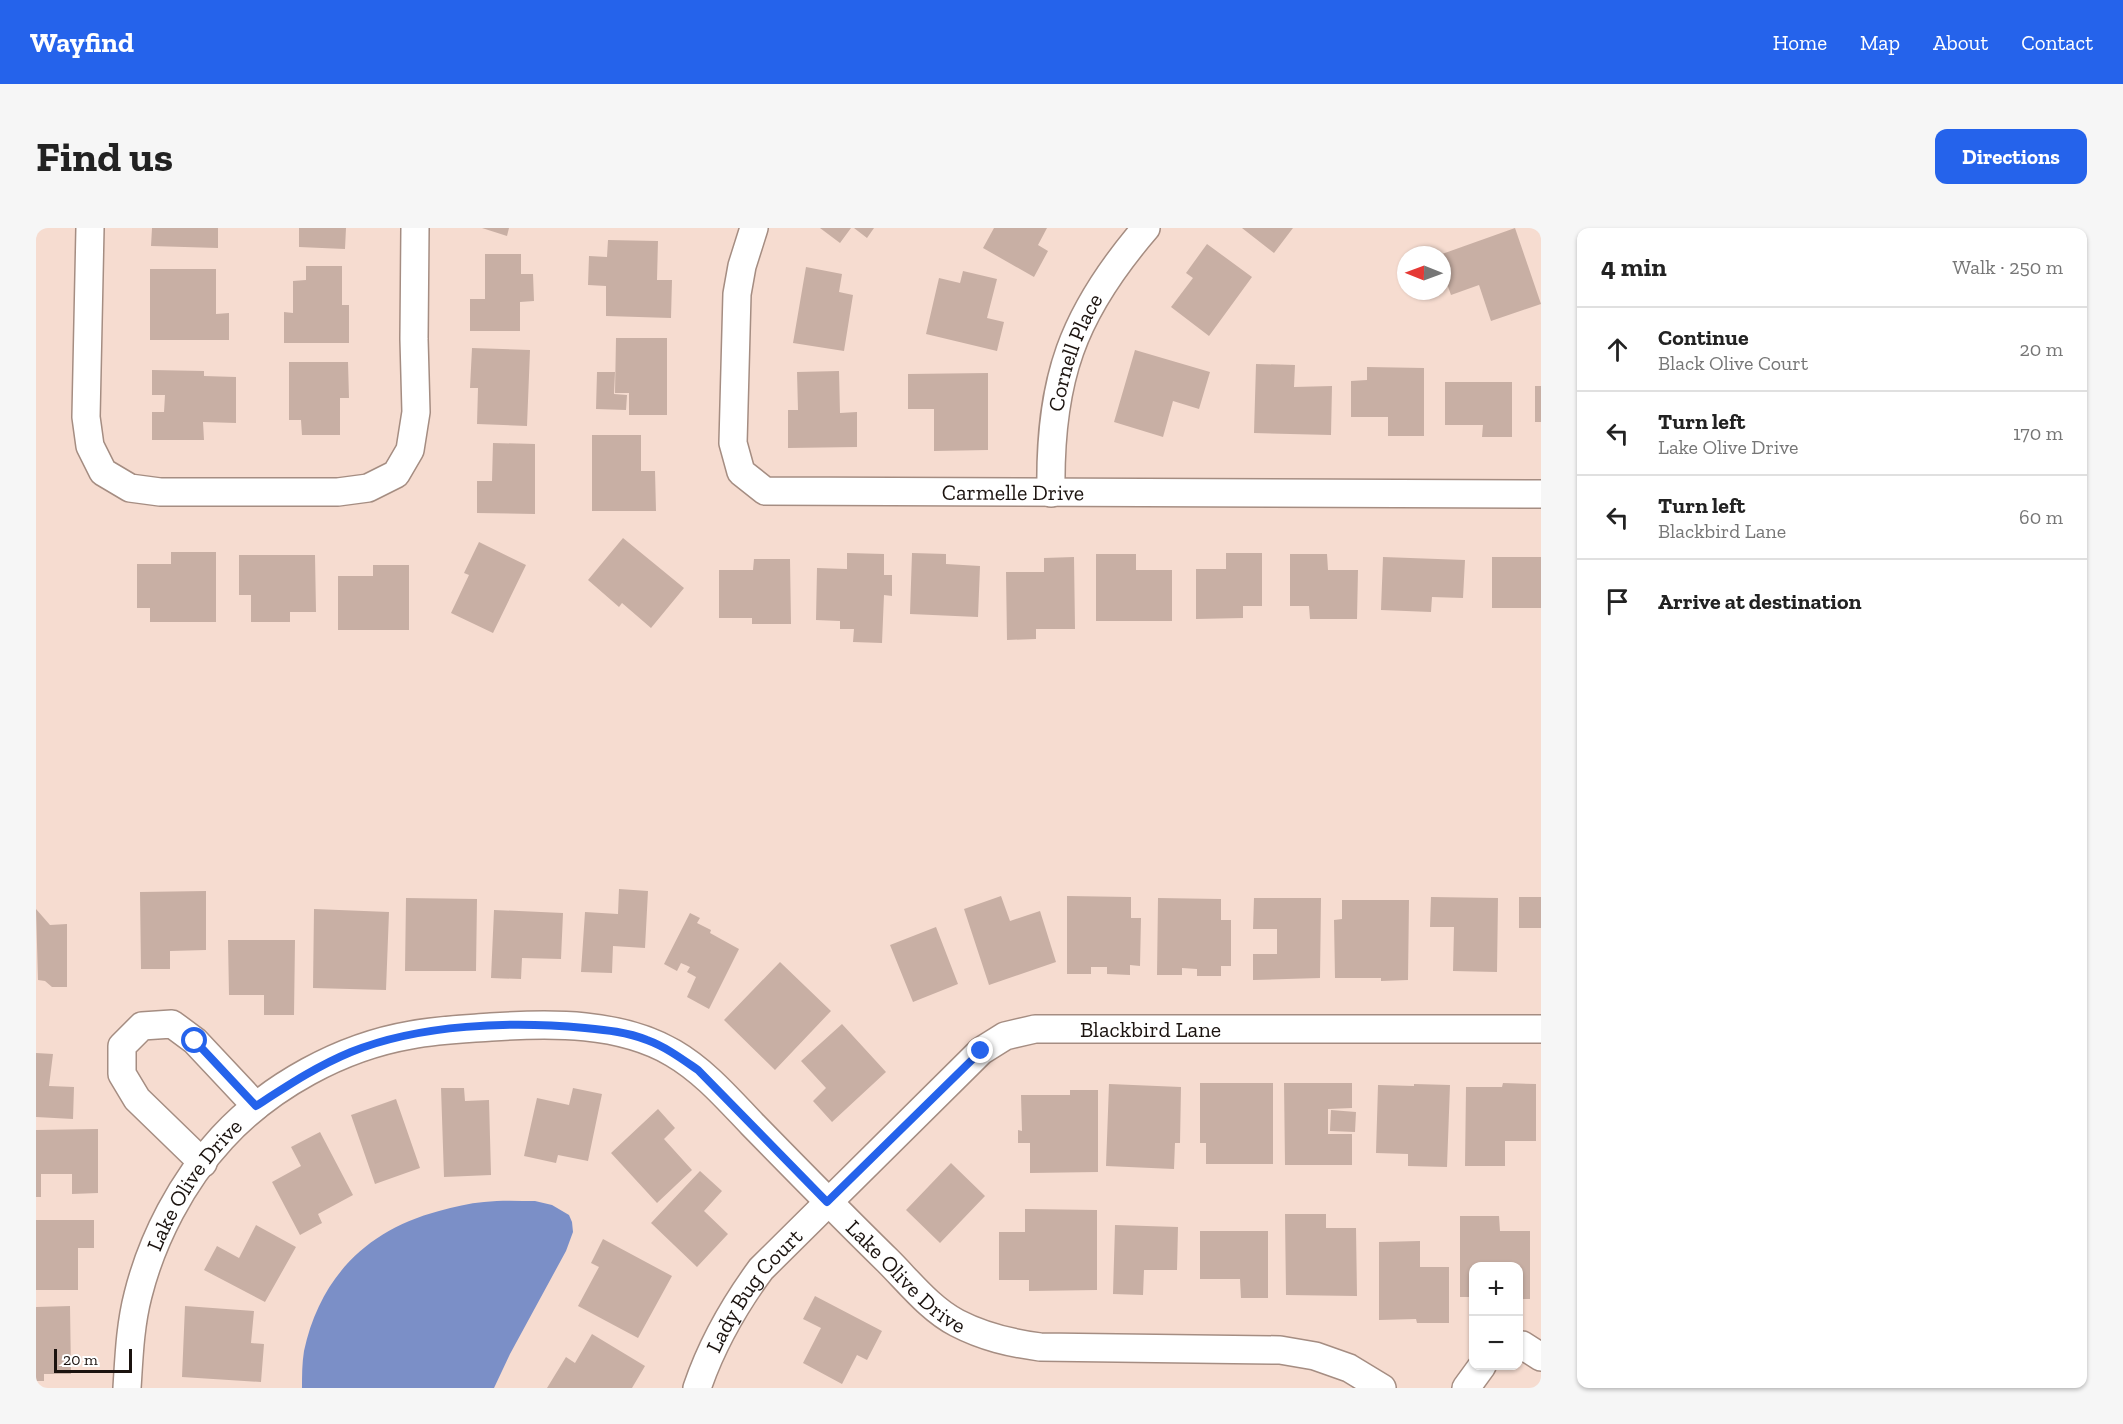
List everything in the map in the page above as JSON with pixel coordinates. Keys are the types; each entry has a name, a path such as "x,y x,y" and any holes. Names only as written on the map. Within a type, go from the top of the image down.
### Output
{"street":[{"path":"90,228 86,417 90,446 103,472 130,488 160,492 338,492 368,488 396,474 411,450 416,412 415,228"},
{"name":"Carmelle Drive","path":"754,228 742,266 737,294 733,443 741,472 765,491 1541,494"},
{"name":"Cornell Place","path":"1051,493 1052,429 1056,396 1075,335 1090,303 1109,274 1146,228"},
{"path":"202,1163 137,1099 122,1074 123,1046 142,1026 172,1024 195,1041 256,1106"},
{"name":"Lake Olive Drive","path":"128,1388 130,1334 147,1262 181,1194 202,1163 222,1138 256,1106 298,1078 325,1064 380,1042 440,1030 515,1025 618,1032 647,1040 675,1054 698,1070 930,1303 954,1322 981,1335 1010,1343 1040,1347 1280,1350 1315,1356 1349,1368 1382,1388"},
{"name":"Blackbird Lane","path":"827,1202 981,1051 1005,1036 1035,1029 1541,1029"},
{"name":"Lady Bug Court","path":"697,1388 709,1354 741,1296 761,1269 827,1202"},
{"path":"1523,1346 1541,1357"},
{"path":"1466,1388 1479,1370"}],"water":[{"path":"535,1201 552,1205 569,1215 573,1232 566,1251 494,1388 302,1388 304,1351 311,1325 322,1301 350,1260 369,1244 413,1219 462,1205"}],"building":[{"path":"152,228 218,228 218,248 151,246"},
{"path":"299,228 346,228 345,249 299,247"},
{"path":"482,228 509,228 507,236"},
{"path":"820,228 851,228 840,243"},
{"path":"854,228 874,228 867,238"},
{"path":"994,228 1047,228 1038,245 1048,251 1034,277 983,248"},
{"path":"1242,228 1293,228 1274,253"},
{"path":"1515,228 1541,304 1491,321 1479,285 1451,295 1451,251"},
{"path":"608,240 658,241 657,280 672,280 671,318 606,316 606,286 588,285 589,256 607,257"},
{"path":"1207,244 1252,277 1209,336 1171,307 1193,278 1186,273"},
{"path":"485,254 521,254 521,274 533,274 534,301 520,302 520,331 470,331 470,299 485,299"},
{"path":"306,266 342,266 342,305 349,305 349,343 284,343 284,312 293,313 293,281 306,280"},
{"path":"806,267 842,274 839,292 853,295 844,351 793,343"},
{"path":"150,269 216,269 216,314 229,313 229,340 150,340"},
{"path":"963,271 997,279 987,318 1004,322 997,351 926,334 939,278 960,283"},
{"path":"616,338 667,338 667,415 629,415 629,393 615,393"},
{"path":"472,348 530,350 527,426 477,424 478,388 470,388"},
{"path":"1135,350 1210,372 1199,409 1173,401 1163,437 1114,422"},
{"path":"289,362 348,362 349,398 340,398 340,435 302,435 301,420 289,420"},
{"path":"1256,364 1295,365 1294,387 1332,386 1331,435 1254,433"},
{"path":"1367,367 1424,368 1424,436 1388,436 1388,417 1351,417 1351,381 1367,380"},
{"path":"152,370 204,371 204,376 236,377 236,423 203,422 204,440 152,440 152,412 164,412 165,395 152,395"},
{"path":"839,371 840,413 857,412 857,447 788,448 788,410 798,410 797,372"},
{"path":"597,372 615,372 614,394 627,395 626,410 596,409"},
{"path":"988,373 988,450 934,451 934,409 908,409 908,374"},
{"path":"1445,382 1512,382 1512,437 1482,437 1483,425 1445,425"},
{"path":"1535,386 1541,386 1541,422 1535,422"},
{"path":"592,435 641,435 641,471 655,471 656,511 592,511"},
{"path":"493,443 535,444 535,514 477,513 477,481 492,481"},
{"path":"623,538 684,588 651,628 622,603 619,607 588,580"},
{"path":"479,542 526,565 493,633 451,613 469,575 464,573"},
{"path":"171,552 216,552 216,622 150,622 150,608 137,608 137,564 171,564"},
{"path":"847,553 884,554 884,575 892,575 892,596 884,595 882,643 853,642 854,629 840,629 840,621 816,620 817,568 847,569"},
{"path":"912,553 946,554 946,564 980,566 978,617 910,614"},
{"path":"1226,553 1262,553 1262,606 1243,606 1243,618 1196,619 1196,569 1226,569"},
{"path":"1096,554 1136,554 1136,570 1172,570 1172,621 1096,621"},
{"path":"1290,554 1327,554 1328,570 1358,570 1357,619 1310,619 1309,606 1290,606"},
{"path":"239,555 315,555 316,612 290,612 290,622 251,622 251,595 239,595"},
{"path":"1074,557 1075,629 1036,629 1036,639 1007,640 1006,572 1044,572 1044,558"},
{"path":"1383,557 1465,560 1463,598 1432,597 1431,612 1381,610"},
{"path":"1492,557 1541,557 1541,608 1492,608"},
{"path":"754,559 790,559 791,624 752,624 752,618 719,618 719,570 753,570"},
{"path":"373,565 409,565 409,630 338,630 338,576 373,576"},
{"path":"619,889 648,891 645,948 613,946 612,973 581,972 585,912 618,914"},
{"path":"206,891 206,950 170,951 170,969 141,969 140,892"},
{"path":"1001,896 1010,921 1040,911 1056,962 989,985 964,909"},
{"path":"1067,896 1131,897 1131,918 1141,918 1140,966 1130,965 1130,975 1107,974 1107,967 1091,967 1091,974 1067,974"},
{"path":"1431,897 1498,898 1497,972 1453,971 1454,927 1430,927"},
{"path":"1519,897 1541,897 1541,928 1519,928"},
{"path":"406,898 477,899 476,971 405,971"},
{"path":"1158,898 1221,899 1221,920 1231,920 1231,966 1221,966 1221,976 1197,976 1197,969 1182,968 1182,975 1157,975"},
{"path":"1254,898 1321,898 1320,978 1253,980 1253,954 1277,954 1277,929 1253,929"},
{"path":"1342,900 1409,900 1408,980 1335,978 1334,920 1342,919"},
{"path":"36,909 50,925 67,924 67,987 52,987 45,981 38,980"},
{"path":"314,909 389,912 386,990 313,988"},
{"path":"494,910 563,913 561,959 522,958 521,979 491,978"},
{"path":"690,913 700,918 697,923 711,930 710,933 739,949 709,1009 687,997 696,977 687,972 690,967 681,963 677,971 664,964"},
{"path":"936,927 958,984 913,1002 890,945"},
{"path":"228,940 295,940 294,1015 264,1015 264,995 229,995"},
{"path":"780,962 831,1011 775,1070 724,1020"},
{"path":"842,1024 886,1072 832,1122 813,1101 826,1088 801,1061"},
{"path":"36,1053 53,1054 49,1086 74,1087 73,1119 36,1117"},
{"path":"1200,1083 1273,1083 1273,1164 1206,1164 1206,1143 1200,1143"},
{"path":"1284,1083 1352,1083 1352,1108 1328,1109 1328,1134 1352,1134 1352,1165 1285,1165"},
{"path":"1503,1083 1536,1084 1536,1141 1505,1141 1505,1166 1465,1166 1466,1087 1502,1087"},
{"path":"1109,1084 1181,1087 1180,1143 1175,1143 1174,1169 1106,1166"},
{"path":"1414,1084 1450,1085 1447,1167 1408,1166 1408,1154 1376,1153 1378,1085 1414,1086"},
{"path":"441,1088 464,1088 465,1101 489,1100 491,1175 444,1177"},
{"path":"573,1088 602,1094 588,1161 558,1155 556,1163 524,1156 537,1098 569,1105"},
{"path":"1070,1090 1098,1090 1098,1172 1030,1173 1030,1143 1018,1143 1018,1130 1022,1131 1021,1095 1070,1095"},
{"path":"396,1099 420,1168 375,1184 351,1115"},
{"path":"658,1109 675,1128 664,1139 692,1170 657,1203 611,1153"},
{"path":"1331,1110 1356,1112 1355,1132 1330,1131"},
{"path":"98,1129 98,1193 72,1194 72,1174 41,1174 41,1197 36,1197 36,1130"},
{"path":"320,1132 353,1195 318,1214 322,1223 300,1235 272,1182 301,1166 291,1147"},
{"path":"951,1163 985,1196 940,1243 906,1210"},
{"path":"700,1171 722,1191 704,1211 728,1234 697,1267 651,1223"},
{"path":"1025,1209 1097,1210 1097,1290 1029,1291 1029,1280 999,1280 999,1232 1025,1232"},
{"path":"1285,1214 1326,1214 1326,1228 1356,1228 1357,1296 1286,1295"},
{"path":"1460,1216 1499,1216 1500,1231 1530,1231 1530,1299 1523,1299 1523,1262 1469,1262 1469,1297 1460,1297"},
{"path":"36,1220 94,1220 94,1248 78,1248 78,1290 36,1290"},
{"path":"256,1225 296,1247 265,1302 204,1270 217,1246 239,1258"},
{"path":"1115,1225 1178,1227 1177,1270 1144,1270 1143,1295 1113,1294"},
{"path":"1200,1231 1268,1231 1268,1298 1241,1298 1240,1279 1200,1279"},
{"path":"603,1239 672,1276 638,1338 578,1306 599,1267 591,1263"},
{"path":"1420,1241 1420,1267 1449,1267 1449,1323 1417,1323 1416,1319 1379,1320 1379,1242"},
{"path":"815,1296 882,1331 867,1360 857,1355 842,1384 803,1363 821,1328 803,1319"},
{"path":"70,1306 71,1374 44,1374 44,1381 36,1381 36,1307"},
{"path":"185,1306 254,1311 251,1343 264,1344 261,1382 182,1377"},
{"path":"592,1334 645,1366 632,1388 547,1388 566,1357 575,1363"}],"route":[{"path":"195,1041 256,1106 298,1078 325,1064 380,1042 409,1035 440,1030 515,1025 618,1032 647,1040 675,1054 698,1070 827,1202 981,1051"}]}
